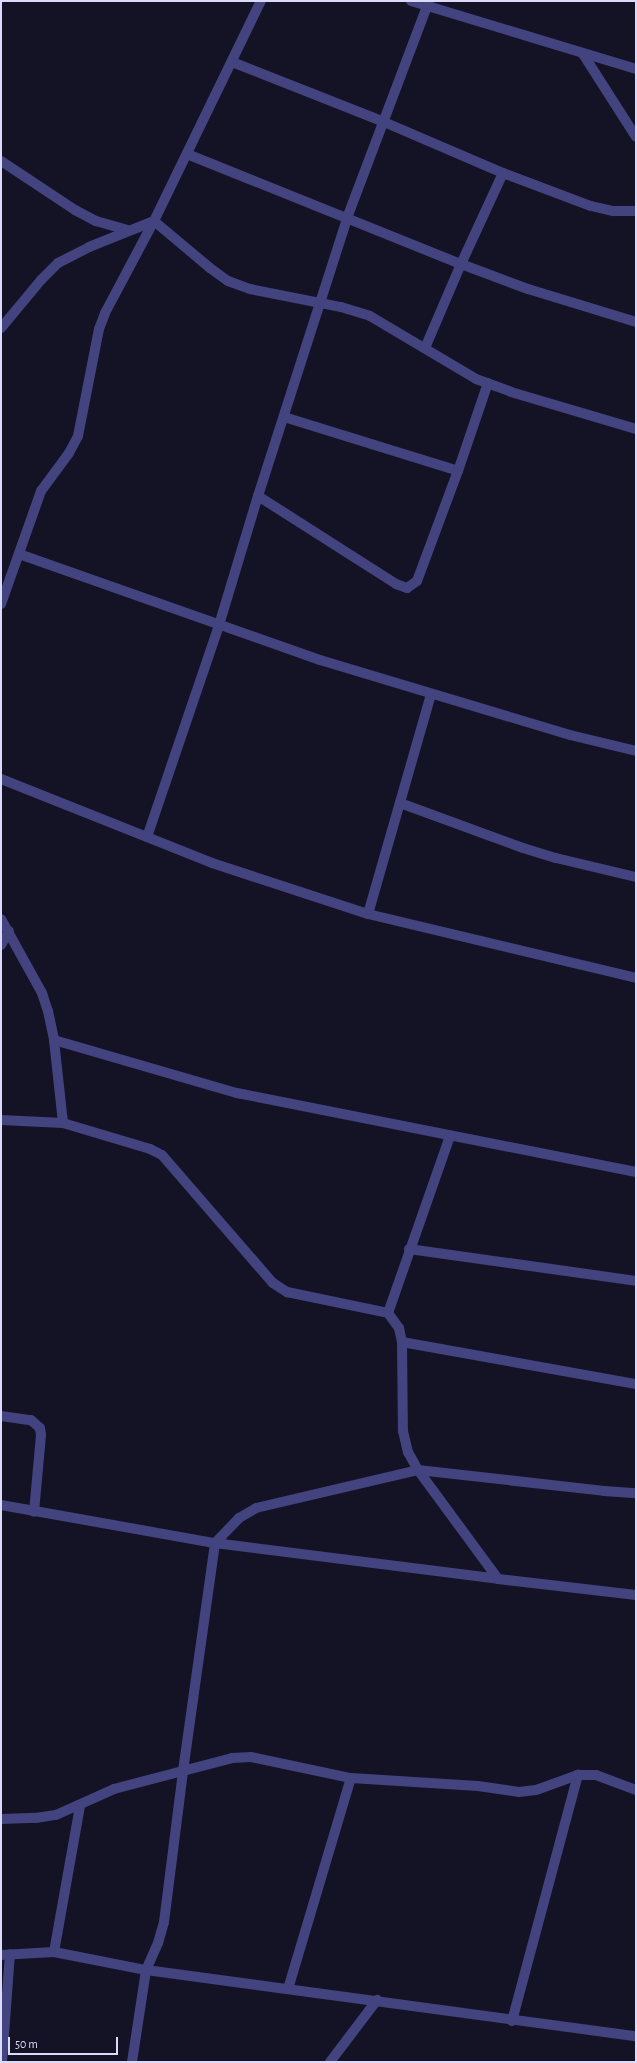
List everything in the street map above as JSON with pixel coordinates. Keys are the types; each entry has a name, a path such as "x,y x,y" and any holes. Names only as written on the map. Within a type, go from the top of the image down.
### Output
{"street":[{"path":"1,604 41,491 69,453 78,436 99,329 154,221 261,1"},
{"path":"411,1 428,4 636,69"},
{"path":"147,837 219,625 258,496 347,218 428,4"},
{"path":"584,54 636,137"},
{"path":"232,62 384,122 503,173 591,206 613,211 636,211"},
{"path":"187,154 461,264 528,289 636,322"},
{"path":"1,161 75,210 96,221 128,230"},
{"path":"425,348 461,264 503,173"},
{"path":"1,328 41,280 58,264 89,247 128,230 154,221"},
{"path":"154,221 210,268 228,281 250,289 319,303 370,316 425,348 457,369 488,384 636,429"},
{"path":"258,496 396,584 407,588 417,581 458,471 488,384"},
{"path":"284,417 458,471"},
{"path":"19,554 320,660 570,735 636,751"},
{"path":"368,914 431,694"},
{"path":"1,778 212,863 368,914 636,978"},
{"path":"400,803 523,848 556,858 636,877"},
{"path":"1,919 42,993 48,1011 54,1040 63,1123"},
{"path":"1,945 9,931"},
{"path":"54,1040 237,1093 636,1172"},
{"path":"1,1120 63,1123 150,1149 162,1155 273,1283 287,1292 388,1314 399,1328 402,1342 404,1431 408,1452 418,1470 498,1579"},
{"path":"388,1314 409,1249 450,1136"},
{"path":"409,1249 636,1281"},
{"path":"402,1342 636,1384"},
{"path":"1,1416 31,1420 40,1428 41,1435 34,1512"},
{"path":"132,2062 146,1970 158,1943 164,1922 182,1771 215,1543 239,1518 256,1508 418,1470 604,1491 636,1493"},
{"path":"1,1505 215,1543 636,1595"},
{"path":"1,1819 36,1818 56,1815 80,1806 114,1789 232,1758 251,1757 350,1778 478,1786 519,1792 536,1790 578,1775 596,1775 636,1790"},
{"path":"512,2021 578,1775"},
{"path":"288,1989 350,1778"},
{"path":"54,1952 80,1806"},
{"path":"2,2062 5,1954 54,1952 146,1970 377,2000 512,2021 636,2036"},
{"path":"330,2062 377,2000"}]}
